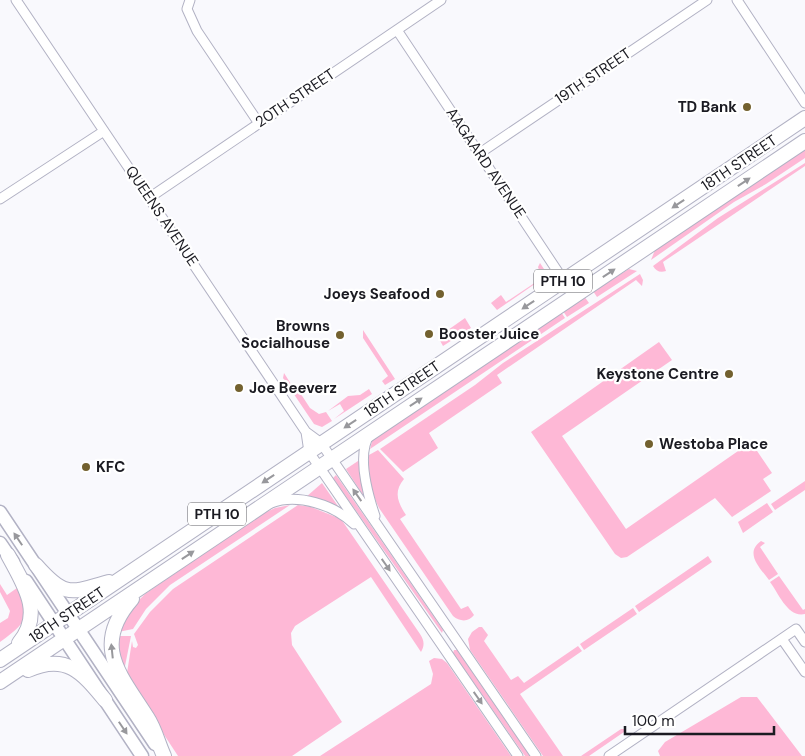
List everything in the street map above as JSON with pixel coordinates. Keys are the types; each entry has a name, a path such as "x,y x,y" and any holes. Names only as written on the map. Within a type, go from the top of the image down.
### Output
{"main road":[{"name":"18TH STREET","path":"4,657 805,118"},
{"name":"18TH STREET","path":"0,683 805,141"},
{"path":"0,512 164,756"},
{"path":"0,543 142,756"},
{"path":"4,657 26,634 32,617 27,592 8,555"},
{"path":"36,565 58,586 72,591 88,589 126,576"},
{"path":"148,583 118,617 112,633 111,650 116,668 152,725 164,756"},
{"path":"0,683 38,666 58,663 78,672 105,700"}],"street":[{"name":"QUEENS AVENUE","path":"16,0 306,432"},
{"path":"190,0 187,9 197,31 258,122"},
{"name":"20TH STREET","path":"150,198 258,122 441,0"},
{"name":"19TH STREET","path":"480,154 707,0"},
{"path":"737,0 805,103"},
{"name":"AAGAARD AVENUE","path":"397,30 574,296"},
{"path":"0,199 104,131"},
{"path":"379,528 367,490 364,461 367,439 380,426"},
{"path":"306,432 321,443 332,458 536,756"},
{"path":"306,432 309,452 518,756"},
{"path":"251,513 277,501 307,501 339,512 368,538"},
{"path":"609,756 796,629 805,642"},
{"path":"782,639 805,672"}],"shaded area":[{"path":"805,148 805,158 766,184 734,202 651,260 655,250"},
{"path":"805,163 805,166 663,262 666,271 660,272 654,268 653,266 718,218"},
{"path":"540,263 546,272 542,279 497,310 491,303 501,295 506,302 536,282 534,278 540,273 538,267"},
{"path":"629,269 637,271 597,297 593,291"},
{"path":"640,274 643,280 642,286 636,280 497,375 502,383 429,433 438,448 403,472 380,449 475,385 503,363"},
{"path":"584,296 589,303 567,317 563,311"},
{"path":"561,312 565,318 370,449 373,438"},
{"path":"465,318 471,328 443,346 438,337"},
{"path":"363,330 395,379 385,385 382,381 388,376 363,338"},
{"path":"659,342 672,360 562,436 626,529 751,442 772,473 763,479 771,491 732,517 715,498 627,557 621,558 615,554 531,432"},
{"path":"284,373 291,384 295,385 310,408 319,414 326,412 332,421 322,427 314,424 283,378"},
{"path":"369,389 372,394 334,419 344,411 340,404 328,411 348,396 360,395"},
{"path":"378,450 404,479 399,488 398,497 406,515 400,519 461,609 468,606 474,615 470,619 461,620 453,616 379,508 372,489 369,462 369,455"},
{"path":"361,459 365,494 363,495 346,469"},
{"path":"336,475 443,630 442,633 333,478"},
{"path":"805,481 805,490 775,510 771,504"},
{"path":"322,483 338,506 338,508 306,497"},
{"path":"767,503 773,512 743,533 738,522"},
{"path":"290,505 170,585 146,609 133,629 118,632 130,609 145,594 258,516 275,508"},
{"path":"298,505 311,507 341,519 420,634 424,643 421,652 371,577 295,626 291,633 292,645 342,722 292,756 178,756 136,692 127,673 132,641 133,647 136,648 138,645 134,634 150,612 173,589"},
{"path":"761,541 765,543 760,547 778,574 769,580 755,560 754,550"},
{"path":"708,556 712,562 639,612 635,606"},
{"path":"779,576 803,610 805,609 805,614 794,612 784,604 770,582"},
{"path":"0,584 7,595 17,588 22,598 25,614 20,625 0,642 0,623 8,618 10,611 0,592"},
{"path":"633,608 637,614 584,650 580,644"},
{"path":"482,627 488,635 484,641 511,680 518,676 524,683 578,646 582,651 520,694 563,756 543,756 470,650 468,639 472,632"},
{"path":"117,636 131,636 123,676"},
{"path":"454,650 457,650 530,756 525,756 453,653"},
{"path":"434,658 442,659 447,663 511,756 320,756 431,684 433,674 429,661"},
{"path":"741,697 757,697 802,756 660,756 658,751 665,742"},
{"path":"621,729 624,729 624,732 589,756 581,756"}],"place":[{"name":"TD Bank","path":"747,107"},
{"name":"Joeys Seafood","path":"440,294"},
{"name":"Booster Juice","path":"429,334"},
{"name":"Browns Socialhouse","path":"340,335"},
{"name":"Keystone Centre","path":"729,374"},
{"name":"Joe Beeverz","path":"239,388"},
{"name":"Westoba Place","path":"649,444"},
{"name":"KFC","path":"86,467"}]}
